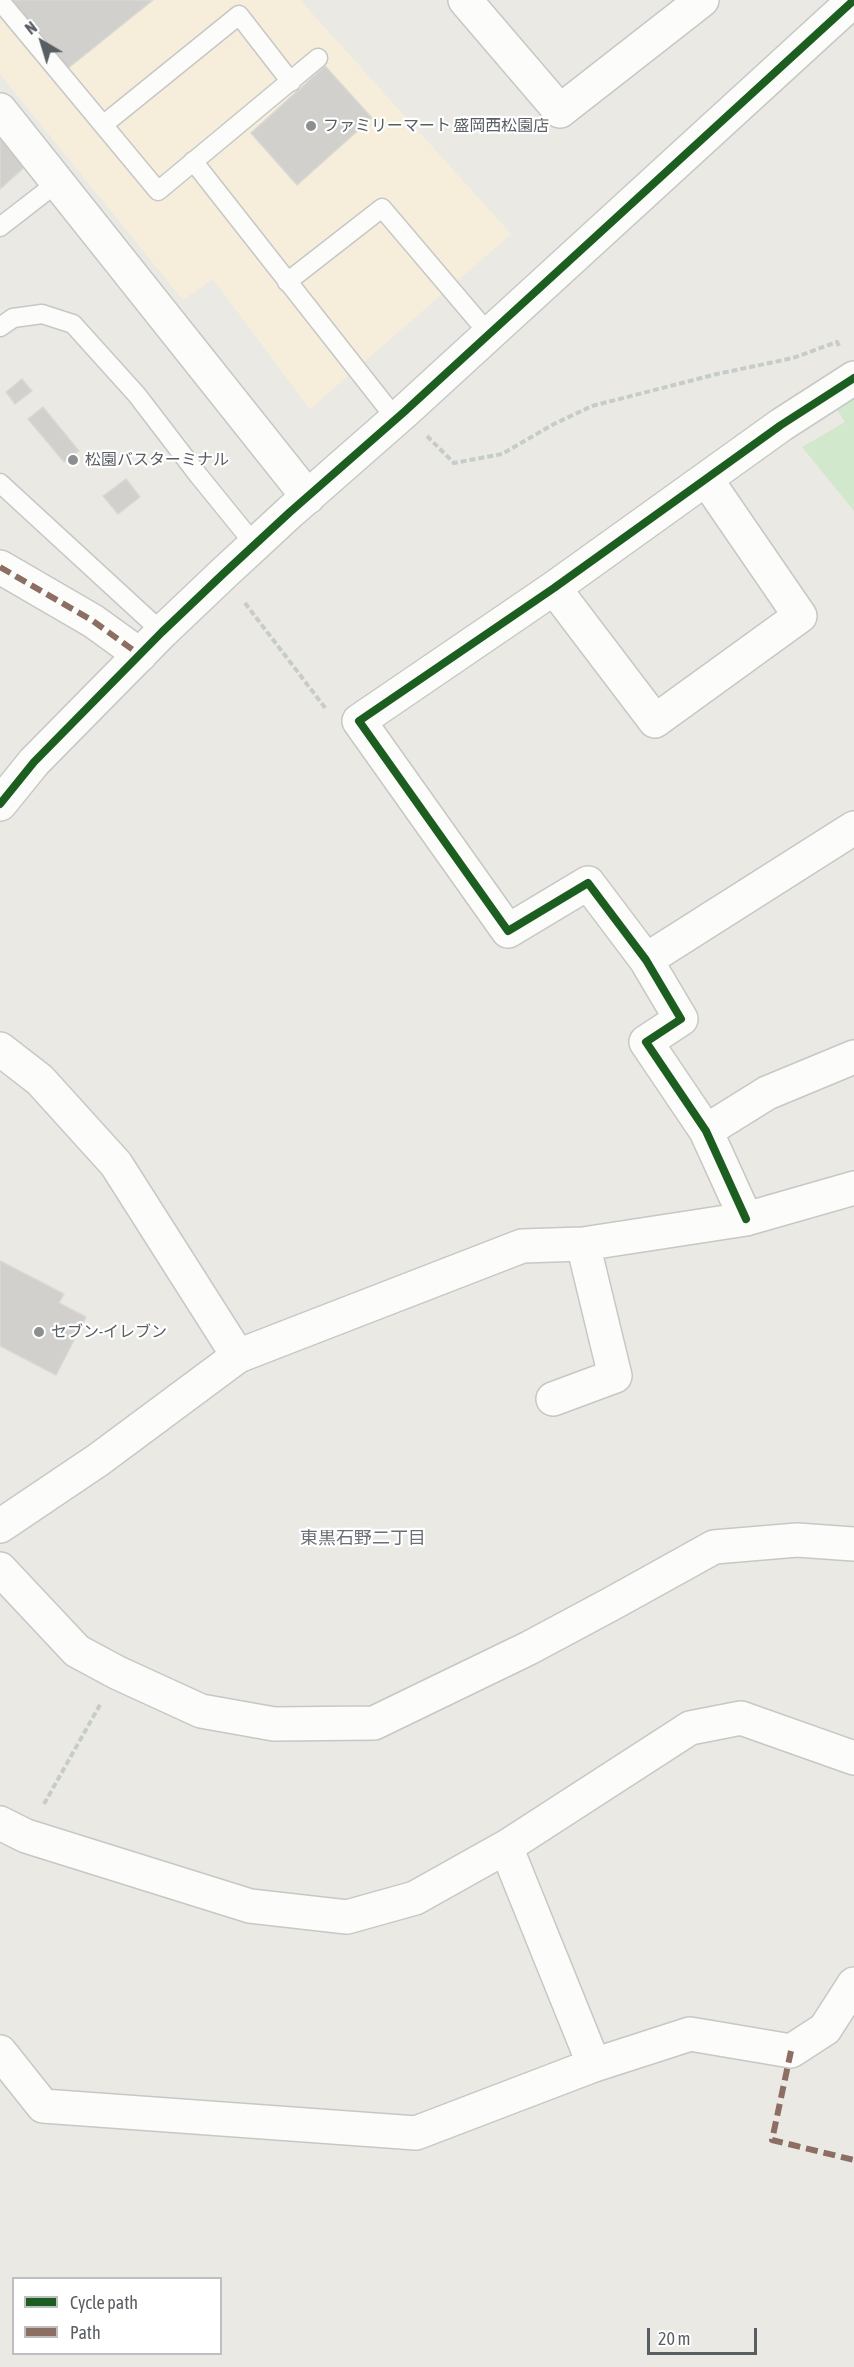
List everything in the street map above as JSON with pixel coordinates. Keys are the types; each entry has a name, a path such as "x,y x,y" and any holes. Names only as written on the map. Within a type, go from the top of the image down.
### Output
{"street":[{"path":"465,0 560,111 702,0"},
{"path":"0,804 34,762 151,643 223,574 400,416 854,0"},
{"path":"0,110 308,496"},
{"path":"746,1219 706,1131 646,1042 681,1019 646,960 588,882 508,931 359,721 554,588 781,425 848,365"},
{"path":"554,588 656,721 800,616 706,479"},
{"path":"0,567 93,621 151,643"},
{"path":"646,960 854,828"},
{"path":"0,1049 40,1080 116,1164 238,1356"},
{"path":"706,1131 768,1092 854,1057"},
{"path":"0,1526 98,1460 238,1356 522,1246 583,1244 746,1219 854,1188"},
{"path":"553,1399 615,1376 583,1244"},
{"path":"0,1569 77,1650 201,1711 274,1724 374,1722 540,1642 714,1546 797,1540 854,1544"},
{"path":"13,1829 250,1906 347,1917 415,1898 506,1847 690,1728 741,1718 854,1758"},
{"path":"506,1847 594,2065"},
{"path":"0,2052 43,2106 416,2133 594,2065 690,2034 791,2051 825,2029 854,1984"}],"lane":[{"path":"0,1 158,191 318,58"},
{"path":"104,125 239,15 291,82"},
{"path":"194,161 287,282 400,416"},
{"path":"0,227 58,182"},
{"path":"287,282 382,208 489,334"},
{"path":"0,327 13,318 42,315 73,324 137,395 255,545"},
{"path":"0,483 151,643"}],"path":[{"path":"400,416 454,463 502,454 554,424 592,406 717,374 793,358 837,342 848,365"},
{"path":"223,574 333,717 359,721"},
{"path":"13,1829 118,1672"}],"shaded area":[{"path":"0,0 300,0 511,234 310,409 213,279 183,300 0,74"}],"green space":[{"path":"854,397 854,511 802,447 845,422 836,408"}],"building":[{"path":"12,0 153,0 67,69"},
{"name":"ファミリーマート 盛岡西松園店","path":"325,66 372,118 297,185 251,133"},
{"path":"0,136 26,166 0,189"},
{"path":"22,379 32,391 15,404 6,392"},
{"path":"43,407 79,451 64,462 28,419"},
{"path":"126,479 140,497 118,514 103,496"},
{"name":"セブン-イレブン","path":"0,1261 64,1294 59,1303 86,1317 56,1375 0,1346"}],"marked path":[{"path":"0,567 93,621 140,655"},
{"path":"791,2051 772,2140 854,2160"}],"cycle path":[{"path":"0,804 34,762 162,632 223,574 404,412 854,0"},
{"path":"746,1219 706,1131 646,1042 681,1019 646,960 588,883 508,931 359,721 554,588 781,425 854,378"}],"place":[{"name":"ファミリーマート 盛岡西松園店","path":"311,126"},
{"name":"松園バスターミナル","path":"73,460"},
{"name":"セブン-イレブン","path":"39,1332"}],"district":[{"name":"東黒石野二丁目","path":"363,1538"}]}
